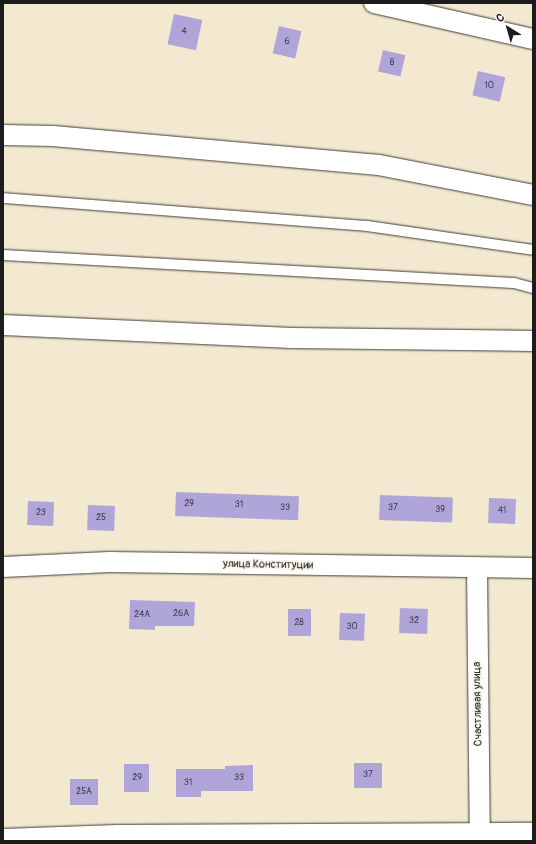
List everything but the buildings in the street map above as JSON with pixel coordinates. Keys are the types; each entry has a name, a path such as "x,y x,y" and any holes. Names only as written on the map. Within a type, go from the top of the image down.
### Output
{"street":[{"path":"374,3 533,39"},
{"path":"3,135 53,136 379,165 533,195"},
{"path":"3,325 292,338 533,341"},
{"name":"улица Конституции","path":"3,567 108,562 533,568"},
{"name":"Счастливая улица","path":"477,568 480,837"},
{"path":"3,839 118,836 480,837 533,833"}],"lane":[{"path":"3,198 368,226 533,250"},
{"path":"3,255 514,283 533,288"}]}
